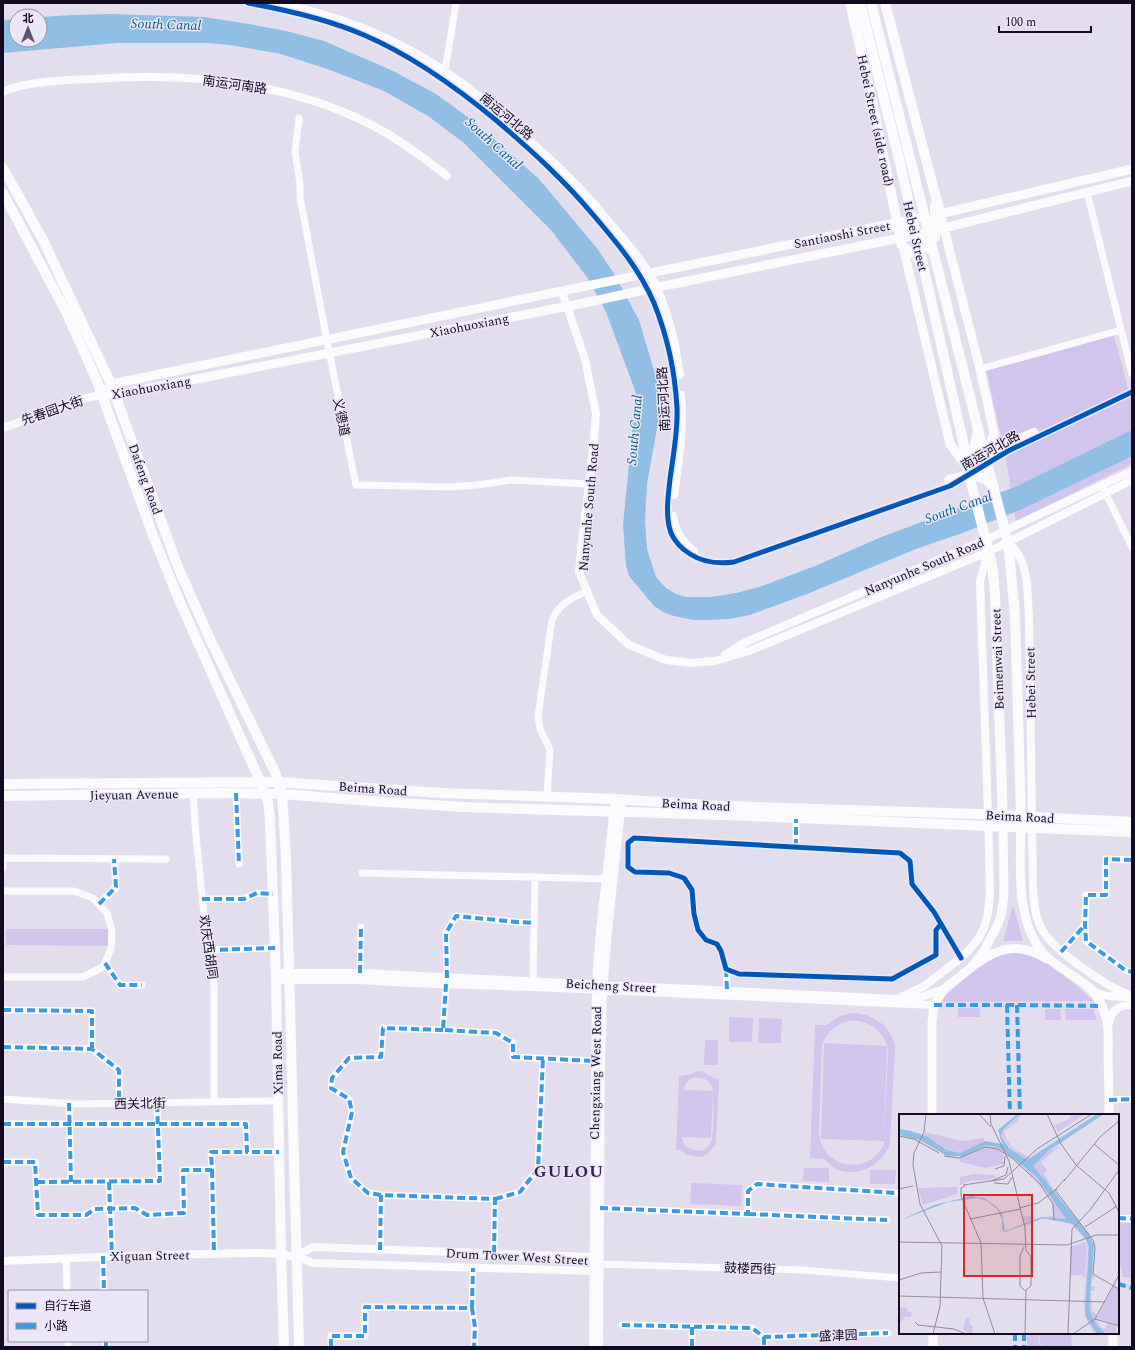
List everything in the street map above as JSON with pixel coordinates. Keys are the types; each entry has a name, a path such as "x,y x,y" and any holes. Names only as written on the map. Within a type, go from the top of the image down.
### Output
{"main road":[{"name":"Hebei Street (side road)","path":"850,3 902,242"},
{"name":"Hebei Street","path":"860,3 899,159 912,220 929,226"},
{"name":"Hebei Street","path":"871,3 910,158 929,226 1004,528"},
{"path":"883,226 893,219 929,226 934,192 885,3"},
{"name":"Dafeng Road","path":"3,168 42,240 111,384 178,567 210,639 279,782 282,794"},
{"name":"Santiaoshi Street","path":"594,301 886,241 902,242 953,210 1132,169"},
{"path":"897,221 902,199 902,177"},
{"name":"Santiaoshi Street","path":"929,226 1132,181"},
{"name":"Dafeng Road","path":"3,193 82,345 102,395 154,538 174,587 260,781"},
{"name":"Santiaoshi Street","path":"897,221 912,220"},
{"name":"Santiaoshi Street","path":"584,287 883,226"},
{"name":"Hebei Street","path":"929,226 922,267 963,441 966,471"},
{"name":"Hebei Street","path":"929,226 980,369 994,433 987,460"},
{"path":"31,246 42,240"},
{"path":"902,242 914,254 922,267"},
{"name":"Hebei Street","path":"902,242 950,444 966,471 974,493"},
{"name":"Xiaohuoxiang","path":"102,395 111,384 327,341 584,287"},
{"name":"Xiaohuoxiang","path":"102,395 115,395 567,305 594,301"},
{"path":"949,483 966,471 988,480 994,487"},
{"name":"Beimenwai Street","path":"974,493 992,564 997,617 1003,827"},
{"name":"Beimenwai Street","path":"1004,528 1008,542 1015,615 1020,816"},
{"name":"Beima Road","path":"260,781 442,793 725,806 988,814 1132,822"},
{"name":"Jieyuan Avenue","path":"3,784 260,781"},
{"name":"Xima Road","path":"260,781 265,793 270,818 276,976 284,1347"},
{"name":"Beima Road","path":"265,793 463,807 1132,832"},
{"name":"Jieyuan Avenue","path":"3,796 265,793"},
{"name":"Xima Road","path":"282,794 286,856 299,1347"},
{"path":"1020,816 1021,891 1025,916 1030,929 1039,947 1048,958 1093,991 1102,1006 1108,1028 1109,1114"},
{"path":"973,966 990,941 1001,914 1004,896 1003,827"},
{"path":"932,1114 932,1023 934,1005 944,989 973,966 996,952 1016,948 1033,952 1059,966"},
{"path":"933,1334 933,1347"},
{"path":"1113,1334 1113,1347"}],"street":[{"name":"南运河北路","path":"248,3 327,21 365,35 443,74"},
{"name":"南运河北路","path":"278,3 323,14 364,28 413,52 443,74 489,104 577,184 626,242 652,288 668,323 677,357 683,410 682,440 673,510 676,531 687,546 702,556 712,558 733,558 949,483"},
{"path":"443,74 456,3"},
{"name":"南运河南路","path":"3,92 16,86 63,80 113,77 174,77 214,79 263,87 306,98 348,114 388,134 422,156 447,176"},
{"name":"义德道","path":"299,118 295,151 300,184 300,197 356,485 450,487 511,480 589,484"},
{"path":"1087,192 1132,374"},
{"name":"Nanyunhe South Road","path":"562,292 585,359 596,414 579,572 597,615 629,645 666,660 692,663 715,661 749,651 988,552 1132,480"},
{"path":"980,369 1121,330"},
{"name":"南运河北路","path":"987,460 1006,444 1132,387"},
{"name":"南运河北路","path":"966,471 1132,392"},
{"name":"先春园大街","path":"3,428 86,398 102,395"},
{"path":"966,471 974,446 978,425"},
{"name":"Nanyunhe South Road","path":"715,661 746,642 1132,471"},
{"path":"949,483 963,485 970,488 974,493"},
{"path":"1101,485 1132,547"},
{"name":"Hebei Street","path":"1008,542 1018,553 1023,565 1026,580 1033,890 1036,913 1045,934 1061,952 1097,977 1132,996"},
{"path":"896,999 923,987 961,958 978,939 984,928 988,913 990,894 989,826 980,581 988,552"},
{"path":"548,797 550,750 540,729 538,716 552,620 557,609 567,600 587,591"},
{"name":"欢庆西胡同","path":"193,793 202,899 208,950 214,983 214,1101"},
{"path":"236,793 239,864"},
{"name":"Chengxiang West Road","path":"598,1347 601,1062 599,987 608,930 619,800"},
{"name":"Chengxiang West Road","path":"592,1347 595,1061 600,930 618,812"},
{"path":"796,819 796,847"},
{"path":"727,990 726,969 721,951 717,944 706,940 698,930 694,914 692,890 684,878 669,873 635,872 628,867 628,843 634,838 900,853 910,861 912,884 934,912 961,958"},
{"path":"3,868 3,858 166,858"},
{"path":"99,904 116,887 114,859"},
{"path":"1132,860 1106,859 1106,895 1086,895 1085,925 1086,941 1125,970 1132,972"},
{"path":"362,873 607,879"},
{"path":"533,981 535,877"},
{"path":"3,891 74,891 93,898 99,904 107,913 112,931 111,950 103,967 83,977 3,977"},
{"path":"202,899 244,899 257,893 273,894"},
{"path":"443,1030 446,981 446,933 456,916 534,923"},
{"path":"726,969 739,974 892,979 936,955 936,930 941,924"},
{"path":"1061,952 1085,925"},
{"path":"360,973 361,926"},
{"path":"208,950 275,948"},
{"path":"105,963 120,985 142,985"},
{"name":"Beicheng Street","path":"276,976 360,973 446,981 599,987 934,1005"},
{"name":"Beicheng Street","path":"289,976 410,983 446,981 533,981 599,987 727,990 896,999 921,997 944,989"},
{"path":"1093,991 1110,997 1132,996"},
{"path":"1108,1028 1111,1014 1114,1010 1122,1006 1132,1005"},
{"path":"3,1010 92,1011 92,1049"},
{"path":"543,1058 538,1169 520,1192 495,1198 381,1195 368,1193 351,1178 343,1152 352,1112 349,1099 331,1088 332,1078 349,1058 381,1057 383,1028 496,1033 513,1043 513,1056 595,1061"},
{"path":"3,1047 92,1049 120,1070 119,1103"},
{"name":"西关北街","path":"3,1099 69,1104 278,1100"},
{"path":"1109,1100 1132,1099"},
{"path":"37,1182 160,1181 158,1102"},
{"path":"69,1104 71,1182"},
{"path":"3,1124 246,1124 247,1152"},
{"path":"214,1254 211,1152 280,1152"},
{"path":"3,1162 35,1162 38,1215 86,1215 95,1209 135,1208 147,1215 184,1214 183,1170 212,1170"},
{"path":"109,1182 112,1256"},
{"path":"748,1214 748,1191 757,1184 896,1193"},
{"path":"380,1250 381,1195"},
{"path":"494,1254 495,1198"},
{"path":"600,1208 887,1220"},
{"path":"1119,1218 1132,1219"},
{"name":"Drum Tower West Street","path":"313,1247 593,1257 599,1264 593,1271 472,1268 313,1263 296,1256 313,1247"},
{"name":"Xiguan Street","path":"3,1261 103,1256 269,1253 296,1256"},
{"path":"103,1256 104,1290"},
{"path":"66,1258 67,1290"},
{"name":"鼓楼西街","path":"599,1264 802,1270 899,1278"},
{"path":"472,1268 474,1347"},
{"path":"331,1347 331,1336 365,1336 365,1307 472,1308"},
{"name":"盛津园","path":"622,1325 752,1328 764,1337 888,1334"},
{"path":"692,1327 692,1347"},
{"path":"764,1337 764,1347"}],"shaded area":[{"path":"1114,335 1130,396 1132,396 1132,464 1016,521 1006,459 986,369"},
{"path":"1013,905 1023,941 1003,941"},
{"path":"6,929 108,929 108,946 6,945"},
{"path":"1013,952 1026,953 1043,961 1062,974 1094,1001 939,1002 982,965 992,959"},
{"path":"958,1008 980,1008 980,1017 958,1017"},
{"path":"1045,1009 1060,1009 1061,1020 1045,1020"},
{"path":"1065,1009 1093,1009 1097,1020 1066,1020"},
{"path":"852,1013 867,1015 874,1018 890,1033 895,1047 890,1144 882,1158 876,1163 869,1168 854,1172 838,1170 823,1159 810,1158 815,1025 826,1025 840,1016","holes":["855,1021 868,1024 879,1031 883,1036 888,1049 884,1144 877,1154 868,1161 857,1164 847,1164 836,1161 828,1154 822,1144 819,1132 822,1045 829,1033 836,1027 844,1022"]},
{"path":"729,1017 753,1018 752,1042 729,1042"},
{"path":"759,1018 782,1019 781,1043 758,1043"},
{"path":"705,1040 718,1040 718,1065 704,1065"},
{"path":"824,1043 887,1046 884,1141 821,1139"},
{"path":"699,1071 719,1079 716,1144 708,1154 701,1157 687,1155 681,1150 676,1150 679,1076","holes":["692,1078 703,1078 711,1084 713,1091 712,1140 707,1148 699,1151 687,1147 682,1138 684,1089 686,1083"]},
{"path":"684,1090 713,1091 711,1138 682,1137"},
{"path":"804,1168 829,1168 829,1182 803,1181"},
{"path":"870,1170 896,1170 895,1184 870,1184"},
{"path":"691,1183 742,1185 741,1206 690,1204"},
{"path":"1119,1223 1132,1223 1131,1278 1123,1277 1119,1259"},
{"path":"1027,1334 1038,1334 1040,1347 1027,1347"},
{"path":"1039,1334 1071,1334 1072,1347 1041,1347"}],"water":[{"name":"South Canal","path":"111,14 204,17 286,31 324,41 391,70 436,94 476,123 539,179 596,247 613,272 639,320 661,394 659,417 647,484 645,520 647,549 656,577 666,588 676,594 686,597 711,597 759,587 815,566 879,538 1015,487 1132,430 1132,456 1020,510 965,532 916,549 807,594 750,615 729,619 693,620 663,612 654,606 629,576 626,566 623,525 636,393 606,312 587,277 551,230 464,143 428,116 384,91 330,70 281,54 230,45 207,43 117,43 3,53 3,20 8,20 8,48 48,48 48,17"}],"marked path":[{"path":"236,793 239,864"},
{"path":"796,819 796,847"},
{"path":"99,904 116,887 114,859"},
{"path":"1132,860 1106,859 1106,895 1086,895 1085,925 1086,941 1125,970 1132,972"},
{"path":"202,899 244,899 257,893 273,894"},
{"path":"447,978 446,933 456,916 534,923"},
{"path":"1061,952 1085,925"},
{"path":"360,973 361,927"},
{"path":"208,950 275,948"},
{"path":"105,963 120,985 142,985"},
{"path":"726,969 727,990"},
{"path":"446,984 443,1030 496,1033 513,1043 513,1057 595,1061"},
{"path":"934,1005 1102,1006"},
{"path":"1007,1005 1010,1114"},
{"path":"1017,1005 1020,1114"},
{"path":"3,1010 92,1011 92,1049"},
{"path":"443,1030 383,1028 381,1057 349,1058 332,1078 331,1088 349,1099 352,1112 343,1152 351,1178 368,1193 381,1195 495,1199 494,1254"},
{"path":"3,1047 92,1049 119,1070 119,1103"},
{"path":"495,1199 520,1192 538,1169 543,1058"},
{"path":"1109,1100 1132,1099"},
{"path":"37,1182 160,1181 157,1102"},
{"path":"69,1103 71,1182"},
{"path":"3,1124 246,1124 247,1152 279,1152"},
{"path":"3,1162 35,1162 38,1215 86,1215 95,1209 135,1208 147,1215 184,1213 183,1170 212,1170 211,1152 247,1152"},
{"path":"212,1170 214,1254"},
{"path":"109,1182 112,1256"},
{"path":"600,1208 748,1214 748,1191 757,1184 896,1193"},
{"path":"380,1250 381,1195"},
{"path":"748,1214 887,1220"},
{"path":"1119,1218 1132,1219"},
{"path":"103,1256 104,1290"},
{"path":"472,1308 473,1268"},
{"path":"1119,1284 1132,1288"},
{"path":"331,1347 331,1336 365,1336 365,1307 472,1308 475,1327 474,1347"},
{"path":"622,1325 752,1328 764,1337 888,1333"},
{"path":"692,1327 692,1347"},
{"path":"1015,1334 1015,1347"},
{"path":"1024,1334 1024,1347"},
{"path":"764,1337 764,1347"},
{"path":"106,1342 106,1347"}],"cycle path":[{"path":"248,3 336,24 382,43 417,62 450,84 497,121 572,191 612,237 642,279 654,303 667,342 675,381 677,408 676,435 668,500 668,520 671,533 677,542 684,550 695,557 712,562 734,562 950,486 1008,451 1132,392"},
{"path":"941,924 936,930 936,955 892,979 739,974 726,969 721,951 717,944 706,940 698,930 694,914 692,890 684,878 669,873 635,872 628,867 628,843 634,838 900,853 910,861 912,884 934,912 961,958"}],"district":[{"name":"GULOU","path":"569,1171"}]}
